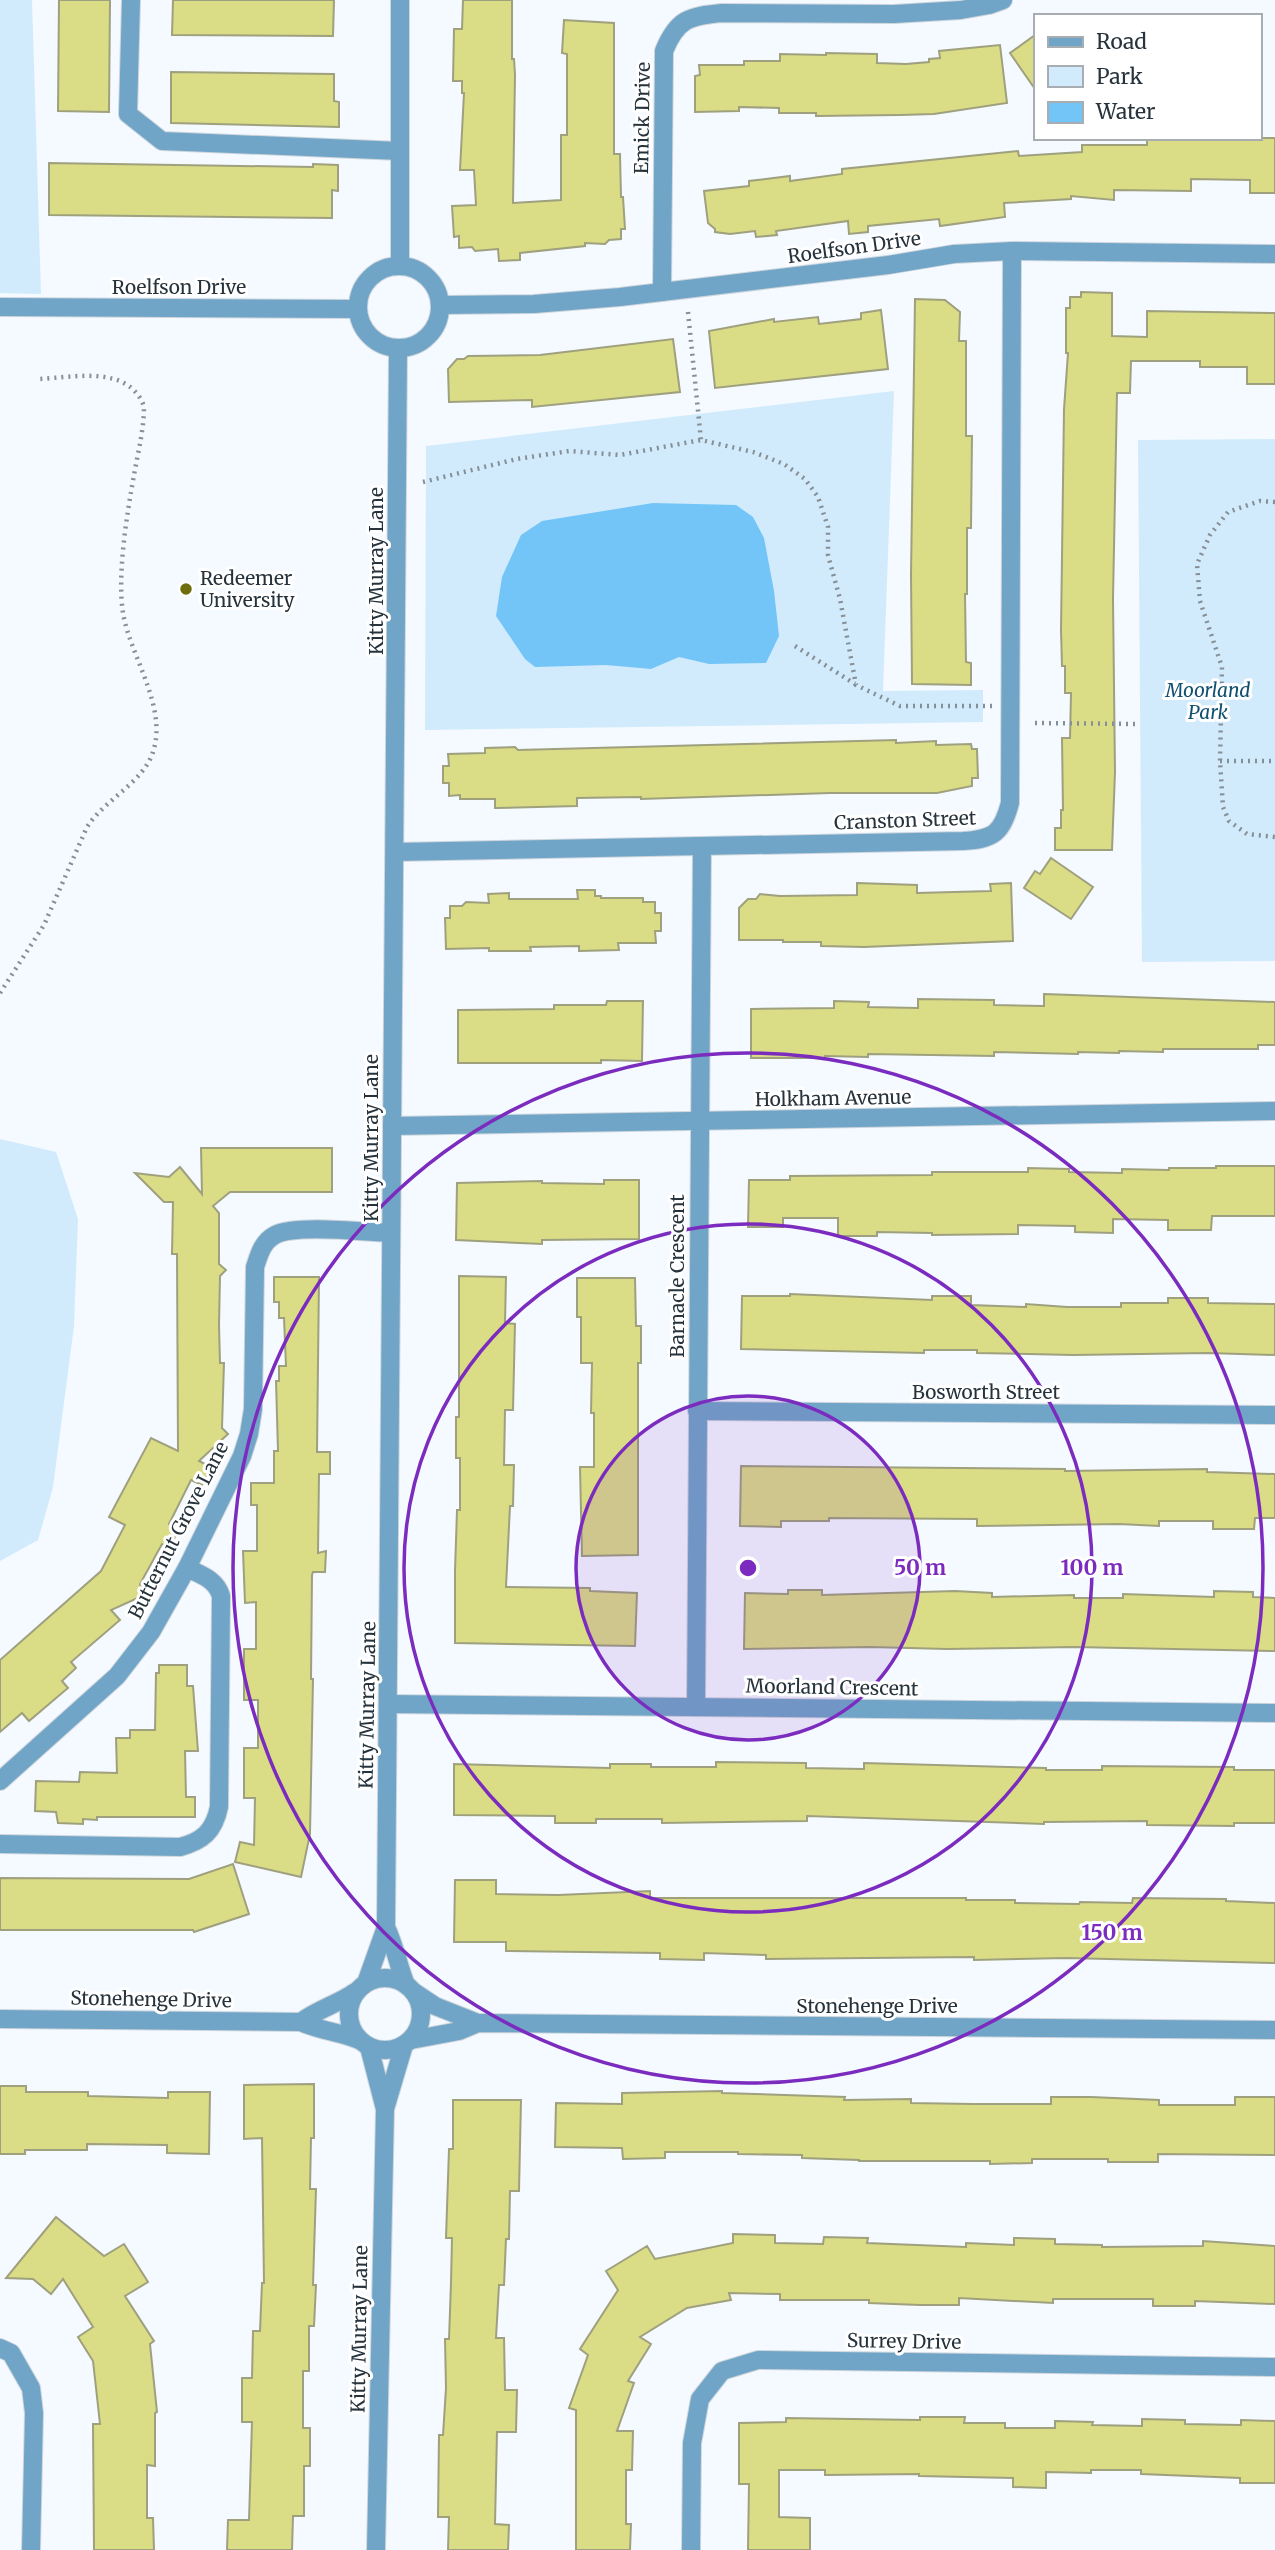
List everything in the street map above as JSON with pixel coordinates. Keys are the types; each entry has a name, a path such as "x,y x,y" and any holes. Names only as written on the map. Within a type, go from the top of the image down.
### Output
{"street":[{"path":"131,0 128,114 162,141 400,151"},
{"path":"400,0 400,265"},
{"name":"Emick Drive","path":"663,292 664,51 671,33 682,22 696,15 722,13 932,12 989,5 1003,0"},
{"name":"Roelfson Drive","path":"440,305 534,304 663,292 888,265 954,254 1012,251 1275,254"},
{"name":"Cranston Street","path":"395,852 982,839 998,832 1006,819 1010,803 1012,251"},
{"path":"400,265 423,273 432,282 440,305 439,318 424,341 398,349 386,346 366,332 359,321 357,309 365,283 374,273 386,267 400,265"},
{"name":"Roelfson Drive","path":"0,307 357,309"},
{"name":"Kitty Murray Lane","path":"360,1988 386,1927 398,349"},
{"name":"Barnacle Crescent","path":"696,1707 702,846"},
{"name":"Holkham Avenue","path":"392,1126 1275,1111"},
{"name":"Butternut Grove Lane","path":"0,1781 117,1676 151,1632 187,1568 242,1456 253,1409 255,1267 261,1248 273,1236 290,1230 391,1233"},
{"name":"Bosworth Street","path":"697,1411 1275,1415"},
{"path":"0,1844 180,1847 196,1842 208,1833 216,1822 219,1807 221,1596 218,1587 211,1580 187,1568"},
{"name":"Moorland Crescent","path":"388,1704 1275,1713"},
{"name":"Kitty Murray Lane","path":"386,1927 397,1951 400,1969 410,1988"},
{"path":"386,1978 410,1988 421,2011 420,2022 407,2042 393,2050 381,2050 364,2043 353,2032 348,2012 360,1988 386,1978"},
{"name":"Stonehenge Drive","path":"301,2022 316,2011 337,2004 360,1988"},
{"name":"Stonehenge Drive","path":"410,1988 435,2006 478,2024"},
{"name":"Stonehenge Drive","path":"0,2019 301,2022 317,2029 339,2032 364,2043"},
{"name":"Stonehenge Drive","path":"407,2042 459,2031 478,2024 1275,2030"},
{"name":"Kitty Murray Lane","path":"376,2550 385,2109 407,2042"},
{"name":"Kitty Murray Lane","path":"364,2043 385,2109"},
{"path":"0,2348 11,2353 31,2388 34,2413 32,2550"},
{"name":"Surrey Drive","path":"691,2550 692,2444 700,2399 722,2371 758,2360 1275,2367"}],"path":[{"path":"688,312 701,440"},
{"path":"0,993 44,925 96,812 143,771 156,740 151,702 123,611 124,549 144,406 139,394 128,383 107,377 39,379"},
{"path":"423,482 506,462 569,451 620,455 701,440 785,464 805,479 818,497 828,527 828,555 840,599 856,685"},
{"path":"1275,502 1260,501 1228,512 1210,535 1196,564 1200,601 1222,667 1220,761 1223,807 1229,821 1247,834 1275,837"},
{"path":"795,646 856,685 900,706 993,706"},
{"path":"1035,723 1138,724"},
{"path":"1220,761 1275,761"}],"green space":[{"path":"0,0 32,0 41,294 0,293"},
{"path":"894,391 883,691 983,690 983,722 425,730 426,446"},
{"name":"Moorland Park","path":"1275,439 1275,961 1142,962 1138,440"},
{"path":"0,1139 56,1152 78,1219 74,1326 53,1487 38,1540 0,1561"}],"water":[{"path":"653,503 736,505 753,517 764,538 779,636 766,663 709,664 679,657 651,669 606,665 535,667 525,659 496,616 502,577 521,535 542,521"}],"building":[{"path":"59,0 110,0 109,112 58,111"},
{"path":"173,0 334,0 333,36 172,35"},
{"path":"463,0 512,0 512,59 515,75 513,203 561,200 561,135 567,135 567,54 562,53 564,20 614,23 614,154 620,154 625,229 621,229 621,239 609,240 605,244 585,243 585,246 520,253 520,260 499,261 498,249 475,251 472,247 459,248 459,236 454,237 452,206 476,205 474,170 460,170 464,93 462,81 453,81 454,29 462,29"},
{"path":"1034,36 1034,88 1010,53"},
{"path":"1000,45 1007,103 934,114 900,115 816,116 816,113 779,113 779,108 739,107 739,111 695,112 695,76 700,75 699,65 744,65 744,61 780,61 780,54 826,53 877,54 877,63 906,64 940,58 939,51"},
{"path":"171,72 334,74 334,101 339,102 339,127 171,123"},
{"path":"1275,138 1275,193 1250,193 1250,180 1191,179 1191,191 1114,190 1114,200 1071,196 1071,199 1004,203 1005,217 940,226 939,219 868,226 868,232 849,234 848,221 776,231 777,235 756,237 755,231 730,234 715,232 708,223 704,191 749,186 749,181 790,176 790,181 842,174 842,169 1018,151 1019,156 1082,152 1082,145 1147,145 1147,140"},
{"path":"49,163 313,167 313,164 338,165 338,191 332,190 332,218 49,215"},
{"path":"1081,292 1112,293 1112,336 1147,337 1147,311 1275,313 1275,384 1247,384 1247,367 1200,367 1200,361 1131,361 1130,393 1117,393 1113,599 1115,772 1112,850 1055,850 1055,828 1061,828 1063,810 1062,738 1070,738 1071,693 1065,693 1061,630 1064,409 1068,353 1066,308 1070,308 1070,297 1081,297"},
{"path":"915,299 945,300 960,312 959,341 966,341 966,436 972,436 971,528 967,528 965,594 966,662 971,663 971,685 912,684"},
{"path":"881,310 888,369 715,388 709,331 774,319 774,322 818,317 819,324 861,319 861,313"},
{"path":"673,339 680,392 532,407 532,400 449,402 448,369 457,359 468,356 540,355"},
{"path":"896,740 896,743 936,741 936,745 971,744 972,749 977,749 978,778 972,778 972,786 937,793 577,798 577,806 495,808 495,799 460,799 460,795 449,796 449,783 443,783 443,766 449,766 448,754 485,753 485,748 515,747 518,750"},
{"path":"1051,858 1093,887 1071,919 1024,888 1035,871 1040,874"},
{"path":"857,883 917,885 917,893 991,891 990,884 1011,883 1013,941 864,947 821,946 821,942 739,940 739,908 748,899 756,899 760,894 857,895"},
{"path":"577,890 595,890 595,896 601,898 643,898 643,902 655,902 655,913 661,913 661,931 655,931 656,943 618,943 619,950 579,951 579,946 530,947 531,951 446,949 445,918 450,918 450,906 462,906 466,902 489,903 488,894 509,893 509,899 578,899"},
{"path":"1044,994 1275,1002 1275,1045 1258,1045 1258,1049 1163,1049 1163,1052 994,1052 994,1056 868,1054 868,1057 751,1058 751,1009 834,1008 834,1001 869,1002 868,1007 918,1008 918,999 994,1000 994,1005 1044,1006"},
{"path":"607,1001 643,1001 642,1061 458,1063 458,1010 554,1009 554,1005 606,1005"},
{"path":"201,1148 332,1148 332,1192 230,1192 213,1206 219,1213 219,1264 226,1270 220,1276 219,1325 220,1363 224,1363 222,1428 228,1434 199,1461 211,1467 202,1485 191,1480 169,1524 179,1529 169,1548 162,1544 140,1584 140,1597 111,1610 120,1620 71,1662 76,1668 62,1681 68,1688 29,1721 22,1713 0,1732 0,1660 101,1571 125,1525 109,1517 151,1438 178,1451 177,1254 172,1254 173,1202 164,1202 135,1173 169,1177 180,1167 202,1194"},
{"path":"1216,1166 1275,1166 1275,1216 1212,1216 1211,1230 1168,1230 1168,1220 1113,1219 1113,1233 1075,1232 1075,1226 1018,1225 1018,1234 932,1235 877,1232 877,1236 838,1236 838,1218 783,1218 783,1227 748,1227 749,1180 790,1180 790,1176 1028,1172 1028,1168 1122,1173 1122,1169 1169,1170"},
{"path":"604,1180 639,1180 639,1239 542,1240 542,1244 456,1240 457,1183 542,1181 604,1184"},
{"path":"459,1276 506,1277 505,1323 515,1324 513,1410 505,1410 504,1465 514,1465 506,1587 590,1588 590,1591 637,1593 635,1646 455,1643 457,1510 460,1510 460,1458 456,1458 456,1417 459,1417"},
{"path":"274,1277 319,1277 317,1452 330,1452 330,1474 319,1474 318,1553 326,1551 325,1572 313,1572 312,1575 310,1834 301,1877 235,1862 240,1842 254,1845 255,1798 244,1798 244,1748 258,1748 258,1700 244,1700 244,1649 256,1649 256,1602 245,1603 243,1551 257,1551 257,1505 251,1505 251,1483 274,1483 274,1451 278,1451 276,1381 279,1381 279,1366 286,1366 284,1318 279,1318 279,1302 274,1302"},
{"path":"577,1278 635,1278 636,1326 641,1326 641,1363 638,1363 638,1555 582,1556 580,1467 594,1467 594,1413 591,1413 592,1363 581,1363 581,1317 577,1317"},
{"path":"790,1294 932,1300 932,1296 971,1296 971,1305 1026,1307 1026,1304 1121,1307 1121,1303 1168,1303 1168,1298 1208,1298 1208,1303 1275,1304 1275,1355 1073,1355 977,1353 977,1350 924,1350 924,1353 741,1349 742,1296"},
{"path":"741,1466 1065,1471 1207,1469 1207,1472 1275,1474 1275,1518 1255,1518 1254,1529 1213,1529 1213,1521 1159,1521 1159,1526 977,1526 977,1519 829,1518 829,1521 781,1521 781,1527 740,1526"},
{"path":"788,1590 822,1590 822,1595 955,1591 992,1593 992,1597 1074,1595 1074,1598 1123,1598 1123,1594 1214,1597 1214,1591 1253,1592 1253,1597 1275,1598 1275,1651 1074,1647 744,1649 745,1593 788,1594"},
{"path":"159,1665 187,1665 187,1686 193,1686 198,1751 185,1751 186,1797 195,1797 195,1817 97,1817 97,1820 83,1819 83,1824 58,1823 56,1812 35,1811 36,1781 79,1782 80,1772 117,1773 116,1738 130,1738 130,1730 155,1730 156,1673 159,1673"},
{"path":"716,1762 806,1763 806,1768 864,1769 864,1763 1046,1770 1102,1770 1102,1766 1275,1770 1275,1823 1234,1823 1234,1826 1147,1825 1147,1821 1044,1824 807,1816 807,1821 662,1823 662,1819 596,1819 596,1823 555,1823 555,1816 454,1815 454,1764 610,1768 610,1764 716,1767"},
{"path":"233,1864 249,1914 194,1932 0,1930 0,1878 189,1879"},
{"path":"455,1880 496,1880 496,1894 558,1895 650,1891 650,1898 966,1898 1015,1900 1015,1903 1079,1904 1132,1903 1133,1898 1226,1899 1275,1903 1275,1963 1067,1958 974,1960 974,1957 766,1959 766,1955 704,1953 704,1960 660,1959 660,1953 506,1951 506,1942 454,1942"},
{"path":"314,2084 310,2189 316,2189 313,2285 316,2285 314,2326 309,2326 309,2371 303,2371 303,2428 310,2428 310,2466 304,2466 304,2516 293,2516 292,2550 227,2550 228,2520 249,2520 252,2422 242,2422 242,2378 252,2378 253,2331 260,2331 264,2283 262,2138 244,2139 244,2085"},
{"path":"0,2086 26,2086 26,2092 88,2092 88,2096 168,2098 168,2092 210,2092 209,2154 167,2153 167,2145 87,2144 87,2150 25,2150 25,2154 0,2154"},
{"path":"722,2091 845,2097 844,2100 911,2099 911,2103 973,2104 1051,2104 1051,2097 1091,2097 1159,2100 1159,2105 1235,2105 1235,2097 1275,2097 1275,2155 1158,2154 1158,2162 1032,2159 1032,2163 990,2164 990,2161 859,2161 738,2152 665,2152 665,2158 623,2159 622,2148 555,2147 556,2103 622,2104 622,2093"},
{"path":"453,2100 521,2100 519,2191 510,2191 509,2239 506,2239 504,2285 499,2285 496,2338 504,2338 505,2390 517,2390 516,2432 497,2432 495,2524 509,2525 508,2550 448,2550 449,2517 438,2517 439,2435 443,2435 446,2388 445,2339 449,2339 452,2238 446,2238 449,2149 453,2149"},
{"path":"56,2217 104,2256 124,2244 148,2282 125,2296 154,2341 150,2344 157,2412 155,2466 147,2465 147,2518 153,2518 154,2550 94,2550 93,2424 100,2424 93,2361 78,2337 93,2327 63,2279 51,2294 33,2279 6,2278"},
{"path":"733,2234 775,2235 775,2243 823,2244 824,2237 868,2238 867,2243 966,2247 966,2243 1014,2245 1014,2238 1055,2239 1055,2244 1102,2247 1203,2246 1203,2241 1275,2246 1275,2304 1195,2301 1195,2306 1153,2306 1153,2299 1053,2299 1053,2303 959,2298 959,2305 920,2305 869,2303 869,2300 780,2300 780,2294 729,2293 731,2300 687,2308 640,2337 651,2344 628,2381 634,2383 617,2431 633,2431 632,2470 626,2470 626,2524 631,2524 630,2550 576,2550 576,2410 569,2408 588,2355 580,2349 618,2290 606,2271 647,2246 655,2259 733,2243"},
{"path":"920,2417 965,2417 964,2423 1005,2423 1005,2428 1055,2428 1055,2421 1142,2426 1142,2419 1185,2420 1185,2424 1241,2425 1241,2420 1275,2421 1275,2483 1240,2483 1240,2478 1141,2474 1141,2470 1091,2470 1091,2473 1046,2472 1046,2488 1013,2487 1013,2478 919,2474 825,2475 825,2470 779,2470 779,2517 810,2518 810,2550 748,2550 749,2484 739,2484 739,2423 786,2422 786,2418 920,2420"}],"place":[{"name":"Redeemer University","path":"186,589"}]}
